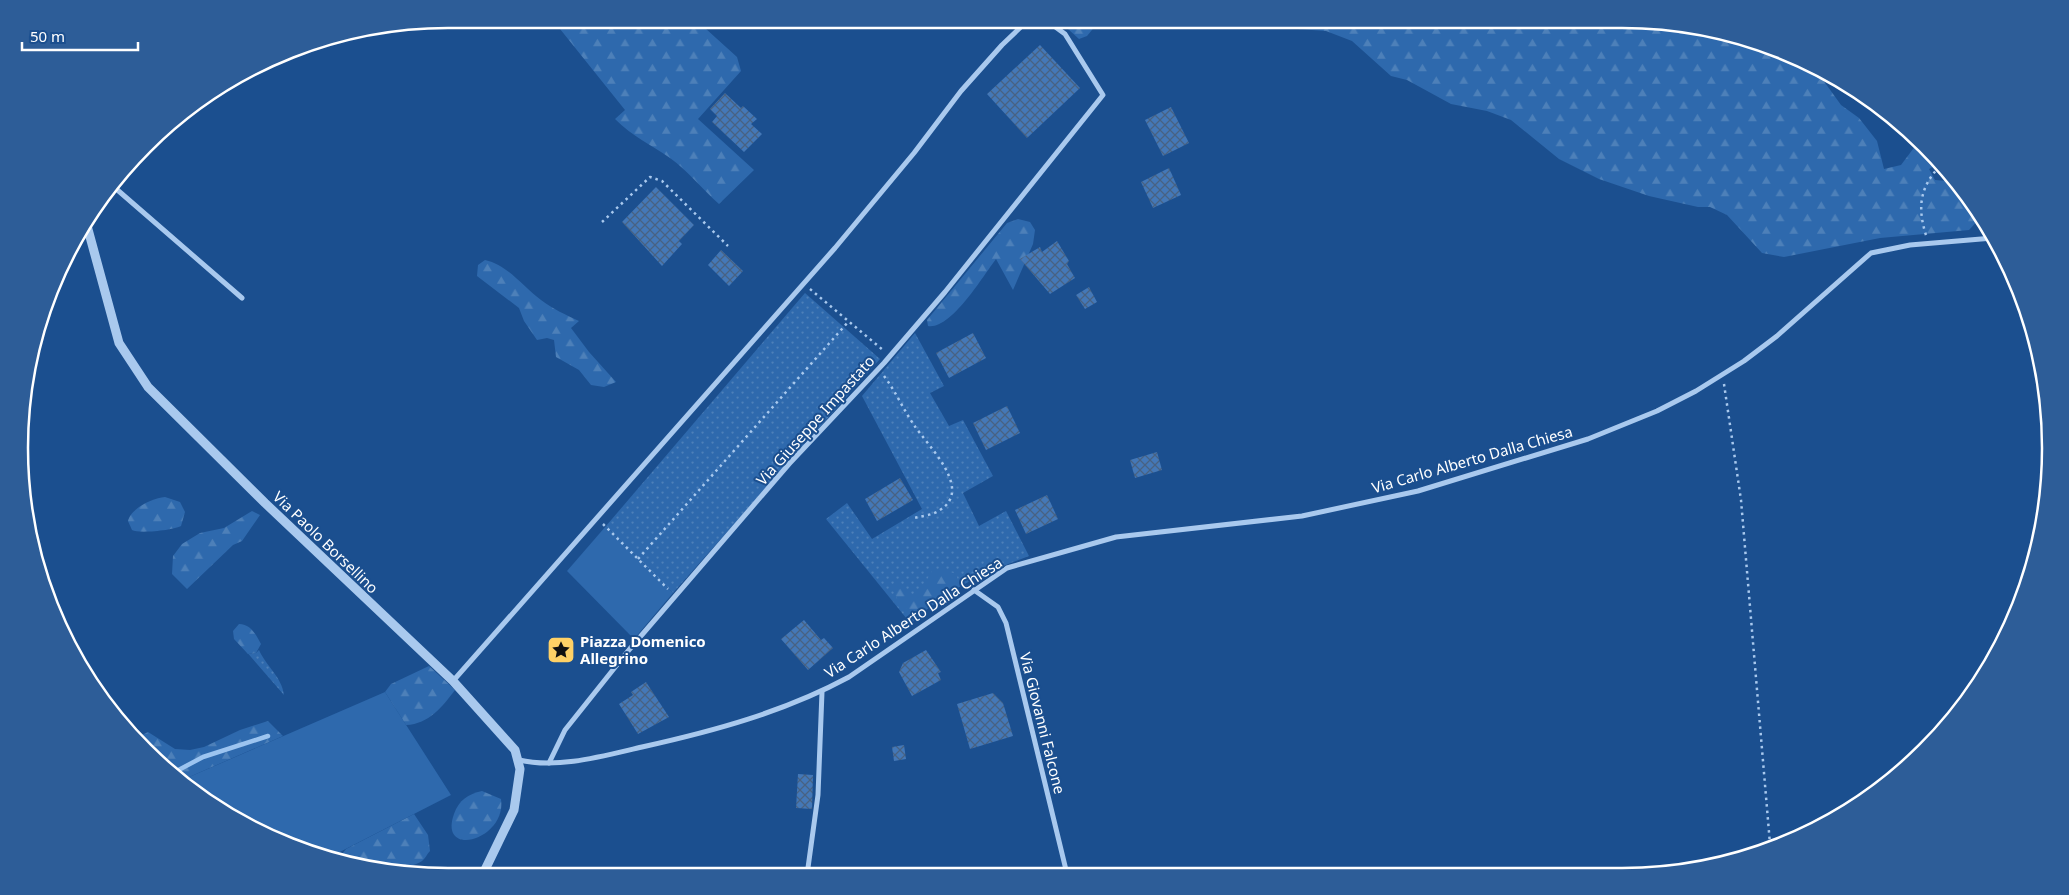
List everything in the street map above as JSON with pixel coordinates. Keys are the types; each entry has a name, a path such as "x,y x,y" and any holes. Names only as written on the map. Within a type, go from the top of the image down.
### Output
{"street":[{"path":"453,681 803,284 1002,44 1020,28"},
{"name":"Via Giuseppe Impastato","path":"549,763 565,730 675,595 789,464 890,356 945,292 1103,95 1065,34 1058,28"},
{"path":"116,189 242,298"},
{"name":"Via Paolo Borsellino","path":"88,230 119,343 148,387 265,503 453,681 508,741 519,760"},
{"name":"Via Carlo Alberto Dalla Chiesa","path":"519,760 549,763 610,755 757,718 822,692 849,676 1007,568 1108,539 1302,516 1418,491 1588,439 1658,411 1721,376 1777,336 1872,253 1929,244 1985,239"},
{"name":"Via Giovanni Falcone","path":"974,590 998,607 1006,623 1066,868"},
{"name":"Via Carlo Alberto Dalla Chiesa","path":"808,868 818,795 822,692"},
{"path":"486,868 514,810 518,787 519,760"}],"path":[{"path":"1929,244 1921,219 1922,194 1928,178 1936,170"},
{"path":"602,222 650,177 662,181 728,246"},
{"path":"803,284 890,356"},
{"path":"638,559 849,322"},
{"path":"878,369 895,392 914,424 945,466 951,481 951,493 947,504 939,511 914,518"},
{"path":"1721,376 1725,386 1741,500 1770,840"},
{"path":"597,517 675,595"}],"green space":[{"path":"559,28 705,28 737,57 741,71 698,119 754,170 719,204 677,163 635,136 615,119 625,110"},
{"path":"1094,28 1087,36 1079,39 1068,29"},
{"path":"1284,28 1649,28 1676,31 1730,42 1782,59 1823,79 1841,105 1859,118 1877,141 1884,169 1901,165 1914,147 1933,167 1929,169 1935,180 1946,181 1976,222 1969,230 1880,238 1784,257 1762,253 1727,215 1710,207 1698,207 1649,196 1599,179 1559,159 1511,120 1487,111 1451,104 1407,80 1391,76 1352,41 1326,31"},
{"path":"1018,219 1030,222 1035,230 1033,244 1013,290 996,259 975,289 956,311 937,325 928,326 927,320 1007,223"},
{"path":"485,260 501,266 546,303 579,321 571,328 589,352 616,382 604,387 591,385 579,370 556,357 554,340 547,338 537,340 524,321 519,308 477,276 478,265"},
{"path":"805,293 880,359 673,593 606,526"},
{"path":"915,333 944,386 930,393 949,426 963,420 993,476 963,493 979,526 1006,511 1029,556 966,583 937,601 911,624 826,519 847,503 872,539 922,509 862,396"},
{"path":"165,497 180,502 185,512 181,526 156,531 142,532 132,530 128,521 133,512 155,499"},
{"path":"252,511 260,515 242,541 233,545 187,589 172,574 173,556 182,544 200,533 224,528"},
{"path":"606,526 673,593 634,639 567,571"},
{"path":"942,569 956,574 960,586 919,615 901,606 892,589 897,584 914,596 918,595 932,571"},
{"path":"239,624 250,628 257,637 261,644 256,653 248,654 234,639 233,631"},
{"path":"259,650 277,677 284,695 248,654 256,653"},
{"path":"429,666 455,690 434,714 422,722 406,725 385,692 391,684"},
{"path":"385,692 451,795 338,853 287,836 262,824 214,797 188,778"},
{"path":"268,721 283,736 188,778 142,735 148,732 175,749 190,750 204,747 240,730"},
{"path":"482,791 501,799 500,813 494,825 485,834 474,839 463,840 455,836 452,828 454,814 461,801 472,794"},
{"path":"414,814 428,835 430,851 422,861 410,866 342,854 346,849"}],"building":[{"path":"1040,45 1080,88 1027,138 987,94"},
{"path":"725,93 741,108 743,106 757,119 751,124 762,134 744,152 712,122 717,116 710,109"},
{"path":"1171,107 1189,143 1163,156 1145,120"},
{"path":"1169,168 1181,195 1153,208 1141,182"},
{"path":"656,187 694,225 679,241 682,244 662,266 622,222"},
{"path":"1057,241 1069,261 1067,264 1075,278 1050,294 1020,259 1040,247 1042,252"},
{"path":"721,250 743,271 729,286 708,265"},
{"path":"1089,287 1097,302 1085,309 1076,295"},
{"path":"973,333 986,358 949,378 936,353"},
{"path":"1007,406 1020,433 986,450 973,423"},
{"path":"1157,452 1162,470 1135,478 1130,460"},
{"path":"900,478 913,500 877,521 865,499"},
{"path":"1047,495 1058,519 1026,534 1015,510"},
{"path":"804,620 821,640 824,638 833,648 808,670 781,639"},
{"path":"926,650 941,672 938,673 941,680 912,696 899,672 903,663"},
{"path":"646,682 669,717 638,734 619,704 633,695 631,692"},
{"path":"993,693 1003,703 1013,736 970,749 957,704"},
{"path":"904,745 906,759 894,761 892,747"},
{"path":"798,774 813,775 812,809 796,808"}],"waterway":[{"path":"179,770 203,757 268,736"}],"place":[{"name":"Piazza Domenico Allegrino","path":"561,650"}]}
